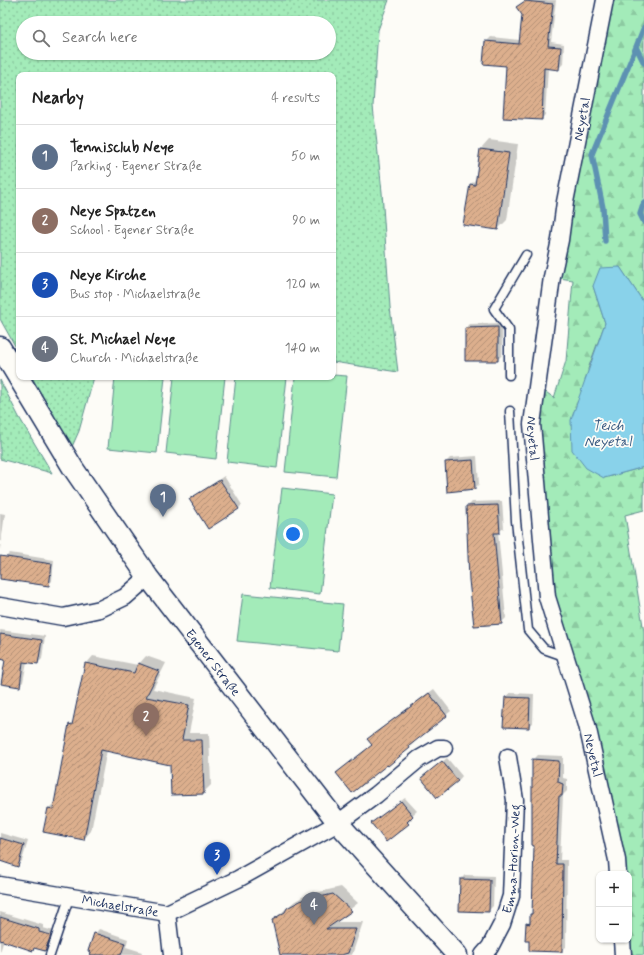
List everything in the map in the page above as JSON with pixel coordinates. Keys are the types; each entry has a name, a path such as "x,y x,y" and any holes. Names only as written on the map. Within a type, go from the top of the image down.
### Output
{"street":[{"name":"Neyetal","path":"605,0 565,202 560,240 552,277 532,424 547,597 564,656 587,725 617,860 618,871"},
{"name":"Egener Straße","path":"0,347 16,374"},
{"name":"Egener Straße","path":"20,380 73,468 148,578 338,823 457,955"},
{"path":"0,606 63,617 100,609 126,597 148,578"},
{"path":"338,823 376,795 419,759 438,748 444,748"},
{"name":"Emma-Horion-Weg","path":"483,955 490,947 502,924 511,896 515,800 508,757"},
{"name":"Michaelstraße","path":"0,885 69,898 167,913 238,879 338,823"},
{"path":"167,913 172,955"},
{"path":"622,943 623,955"}],"lane":[{"path":"509,374 509,330 494,308 526,255"},
{"path":"510,411 516,521 528,630 544,650 564,656"},
{"path":"50,955 69,898"}],"green space":[{"path":"0,0 389,0 378,30 373,106 382,192 390,307 398,372 336,362 336,72 16,72 16,348 0,319"},
{"path":"605,0 644,0 644,303 620,267 593,286 605,323 588,369 604,478 644,467 644,510 625,515 644,632 644,955 623,955 628,943 632,943 632,871 617,871 547,597 532,424 539,387 554,398 566,361 573,280 552,277"},
{"path":"336,375 347,376 336,477 285,472 295,380 336,380"},
{"path":"0,380 19,417 52,473 0,459"},
{"path":"34,380 93,380 79,431 71,449"},
{"path":"115,380 165,380 157,453 108,448"},
{"path":"174,380 225,380 216,459 166,453"},
{"path":"236,380 287,380 277,468 227,462"},
{"path":"282,488 332,494 320,594 270,588"},
{"path":"243,594 343,604 338,651 237,641"}],"water":[{"name":"Teich Neyetal","path":"620,267 644,303 644,467 604,478 586,468 572,450 571,420 605,323 593,286 600,268"}],"building":[{"path":"525,1 553,4 548,46 561,47 559,70 544,68 542,120 503,118 506,66 483,64 485,41 519,44 522,15 516,7"},
{"path":"480,149 509,153 498,230 463,225 470,184 475,185"},
{"path":"498,327 498,361 465,361 465,328"},
{"path":"473,460 475,489 447,492 445,462"},
{"path":"220,480 239,509 208,529 189,499"},
{"path":"498,505 500,533 494,533 502,624 474,626 469,580 466,506"},
{"path":"0,556 52,564 49,586 0,579"},
{"path":"0,634 42,640 38,664 23,662 20,687 1,684 5,660 0,659"},
{"path":"85,663 134,673 138,663 159,671 146,697 189,705 182,740 202,740 204,794 171,795 170,765 101,750 84,840 43,832 48,808 53,809 69,724 72,725"},
{"path":"429,693 447,716 409,746 410,748 388,766 387,765 352,793 336,773 372,745 367,739"},
{"path":"505,697 530,698 529,728 503,727"},
{"path":"532,759 559,761 558,782 563,784 562,796 559,796 556,864 563,864 562,952 529,951 529,941 525,941 526,923 530,924 530,914 532,914 534,846 532,845"},
{"path":"442,761 458,781 437,798 421,778"},
{"path":"401,801 413,816 407,822 409,824 386,842 371,823"},
{"path":"0,838 24,845 18,867 0,861"},
{"path":"460,879 490,880 489,912 459,911"},
{"path":"333,894 352,911 326,929 356,929 348,953 341,955 280,955 272,920 285,912 287,908 306,898 307,900"},
{"path":"0,917 39,929 39,932 51,935 45,951 34,948 33,951 0,940"},
{"path":"94,933 125,943 121,955 90,955 91,952 88,951"}],"waterway":[{"path":"644,27 636,47 644,63"},
{"path":"605,241 603,208 592,154 636,47"},
{"path":"644,202 640,214 644,222"}],"place":[{"name":"Tennisclub Neye","path":"163,517"},
{"name":"Neye Spatzen","path":"146,736"},
{"name":"Neye Kirche","path":"217,875"},
{"name":"St. Michael Neye","path":"314,925"}]}
